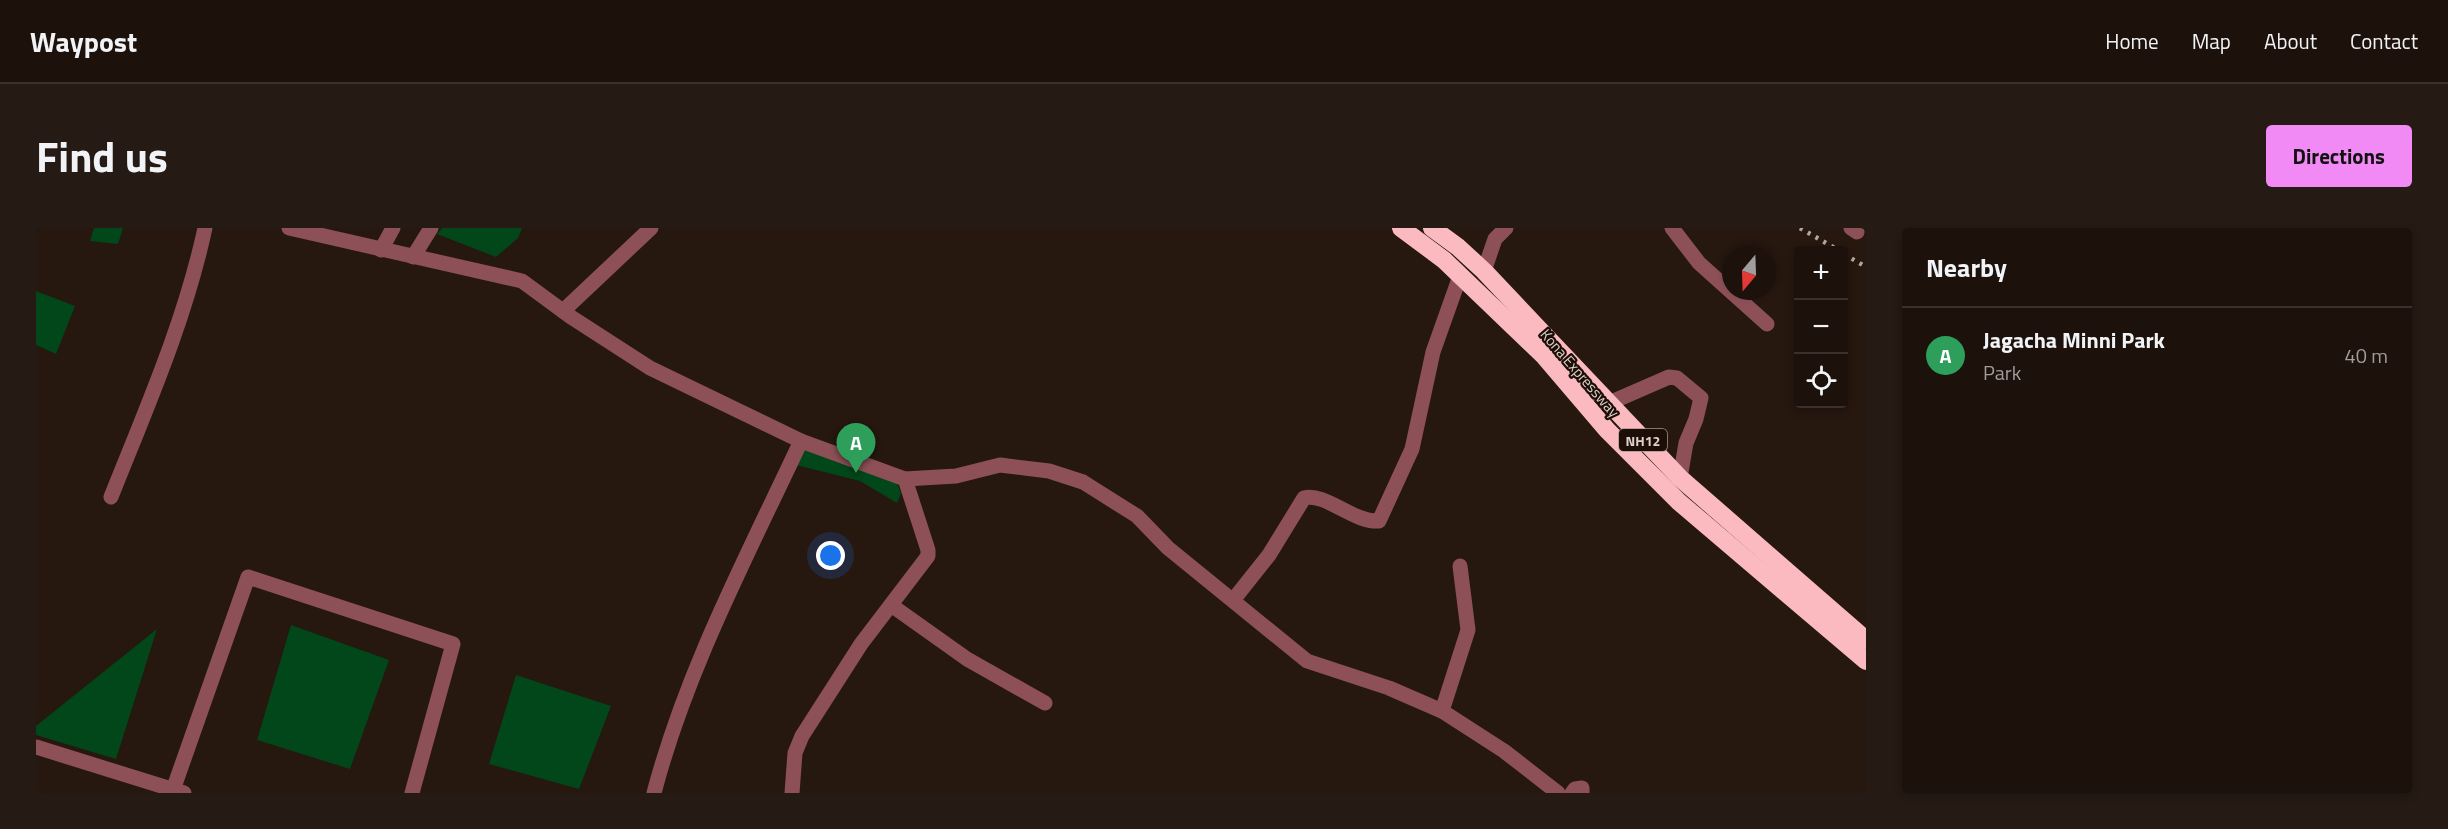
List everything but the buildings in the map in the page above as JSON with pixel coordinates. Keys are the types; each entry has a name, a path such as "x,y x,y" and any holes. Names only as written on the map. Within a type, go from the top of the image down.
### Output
{"highway":[{"name":"Kona Expressway","path":"1401,228 1444,260 1543,355 1607,430 1679,502 1866,661"},
{"name":"Kona Expressway","path":"1432,228 1453,238 1607,404 1680,478 1866,640"},
{"path":"1444,260 1453,238"},
{"path":"1607,430 1621,418"}],"street":[{"path":"111,497 156,384 196,266 205,228"},
{"path":"289,228 522,281 650,368 801,441 905,479 956,476 1000,465 1049,471 1083,482 1137,516 1168,548 1234,599 1307,661 1389,688 1442,711 1504,751 1558,793"},
{"path":"381,250 393,228"},
{"path":"413,257 431,228"},
{"path":"563,311 651,228"},
{"path":"1484,271 1495,238 1506,228"},
{"path":"1672,228 1699,263 1767,324"},
{"path":"1234,599 1269,555 1304,498 1316,498 1370,522 1379,521 1412,449 1433,352 1460,276"},
{"path":"1607,404 1669,377 1677,378 1701,398 1686,443 1680,478"},
{"path":"654,793 667,744 710,639 801,441"},
{"path":"792,793 795,753 802,736 861,644 928,556 905,479"},
{"path":"1442,711 1468,630 1460,566"},
{"path":"36,747 178,791 248,577 453,644 412,793"},
{"path":"891,605 967,659 1045,703"}],"green space":[{"path":"94,228 123,228 118,244 90,241"},
{"path":"442,228 522,228 518,238 496,257 437,234"},
{"path":"36,291 75,306 56,354 36,345"},
{"path":"801,443 894,477 901,493 897,503 860,481 796,465"},
{"path":"291,625 389,660 350,769 257,740"},
{"path":"157,629 116,759 36,735 36,726"},
{"path":"516,675 611,706 579,789 489,764"}],"railway":[{"path":"1800,228 1831,246"},
{"path":"1848,256 1866,267"}],"place":[{"name":"Jagacha Minni Park","path":"856,473"}]}
